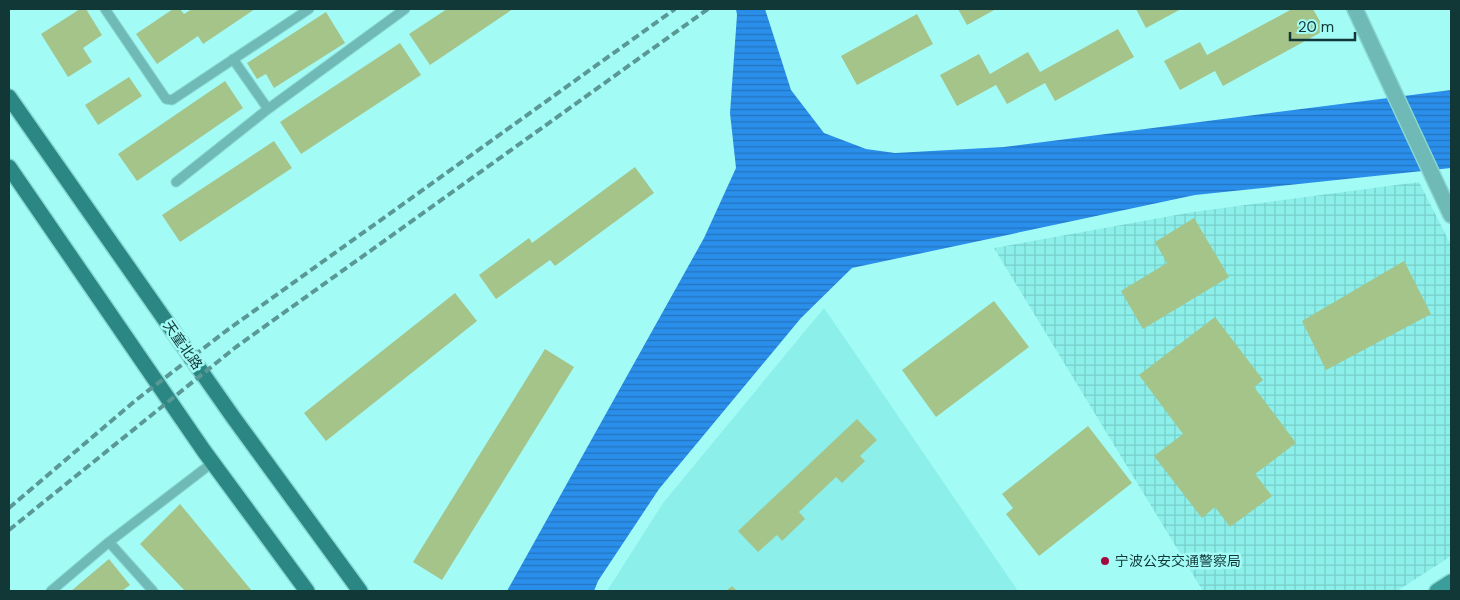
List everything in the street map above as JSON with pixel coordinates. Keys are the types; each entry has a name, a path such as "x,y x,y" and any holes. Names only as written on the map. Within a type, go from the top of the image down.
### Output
{"main road":[{"name":"天童北路","path":"9,97 233,417 360,591"},
{"path":"9,167 212,462 307,591"},
{"path":"1437,591 1451,582"}],"street":[{"path":"1355,9 1451,215"}],"lane":[{"path":"105,9 166,99 172,100 310,9"},
{"path":"176,182 268,109 405,9"},
{"path":"233,59 268,109"},
{"path":"51,591 108,542 212,462"},
{"path":"108,542 153,591"}],"shaded area":[{"path":"1419,182 1451,245 1451,556 1397,591 1203,591 994,248 1193,212"},
{"path":"824,308 1018,591 607,591 663,503"}],"water":[{"path":"736,9 765,9 791,90 824,133 866,149 895,153 1004,147 1451,90 1451,168 1195,195 852,268 801,318 659,489 598,581 594,591 507,591 704,238 736,168 730,113"}],"building":[{"path":"80,9 86,9 102,35 83,48 92,62 68,77 41,34"},
{"path":"173,9 180,9 184,14 192,9 255,9 203,44 198,36 157,64 136,34"},
{"path":"447,9 513,9 430,65 409,34"},
{"path":"958,9 996,9 967,25"},
{"path":"1136,9 1181,9 1146,28"},
{"path":"1292,9 1313,9 1325,30 1223,86 1215,71 1180,90 1164,61 1200,42 1207,55"},
{"path":"326,12 345,43 274,88 266,74 257,79 247,63"},
{"path":"917,14 933,44 857,85 841,56"},
{"path":"1118,29 1134,57 1055,101 1045,83 1007,104 996,85 957,106 940,75 979,54 990,74 1028,52 1040,72"},
{"path":"400,43 421,75 301,154 280,122"},
{"path":"129,77 142,96 98,125 85,105"},
{"path":"225,81 243,108 137,181 118,154"},
{"path":"274,141 292,168 180,242 162,215"},
{"path":"635,167 654,193 555,266 550,260 496,299 479,275 529,238 532,243"},
{"path":"1194,218 1229,277 1143,329 1121,291 1167,263 1155,242"},
{"path":"1404,261 1431,314 1326,370 1302,321"},
{"path":"455,293 477,321 326,441 304,413"},
{"path":"994,301 1029,347 936,417 902,370"},
{"path":"1215,317 1263,380 1254,387 1296,443 1255,474 1272,496 1230,527 1215,507 1202,518 1154,456 1183,434 1139,375"},
{"path":"545,349 574,367 442,580 413,562"},
{"path":"857,419 877,440 860,456 865,461 842,483 836,477 799,512 805,519 782,541 777,535 758,552 738,531"},
{"path":"1088,426 1132,483 1039,556 1006,514 1013,508 1002,494"},
{"path":"180,504 252,591 185,591 140,544"},
{"path":"109,559 130,585 122,591 71,591"},
{"path":"732,586 737,591 726,591"}],"railway":[{"path":"9,508 136,400 226,331 675,9"},
{"path":"9,530 236,347 708,9"}],"place":[{"name":"宁波公安交通警察局","path":"1105,561"}]}
